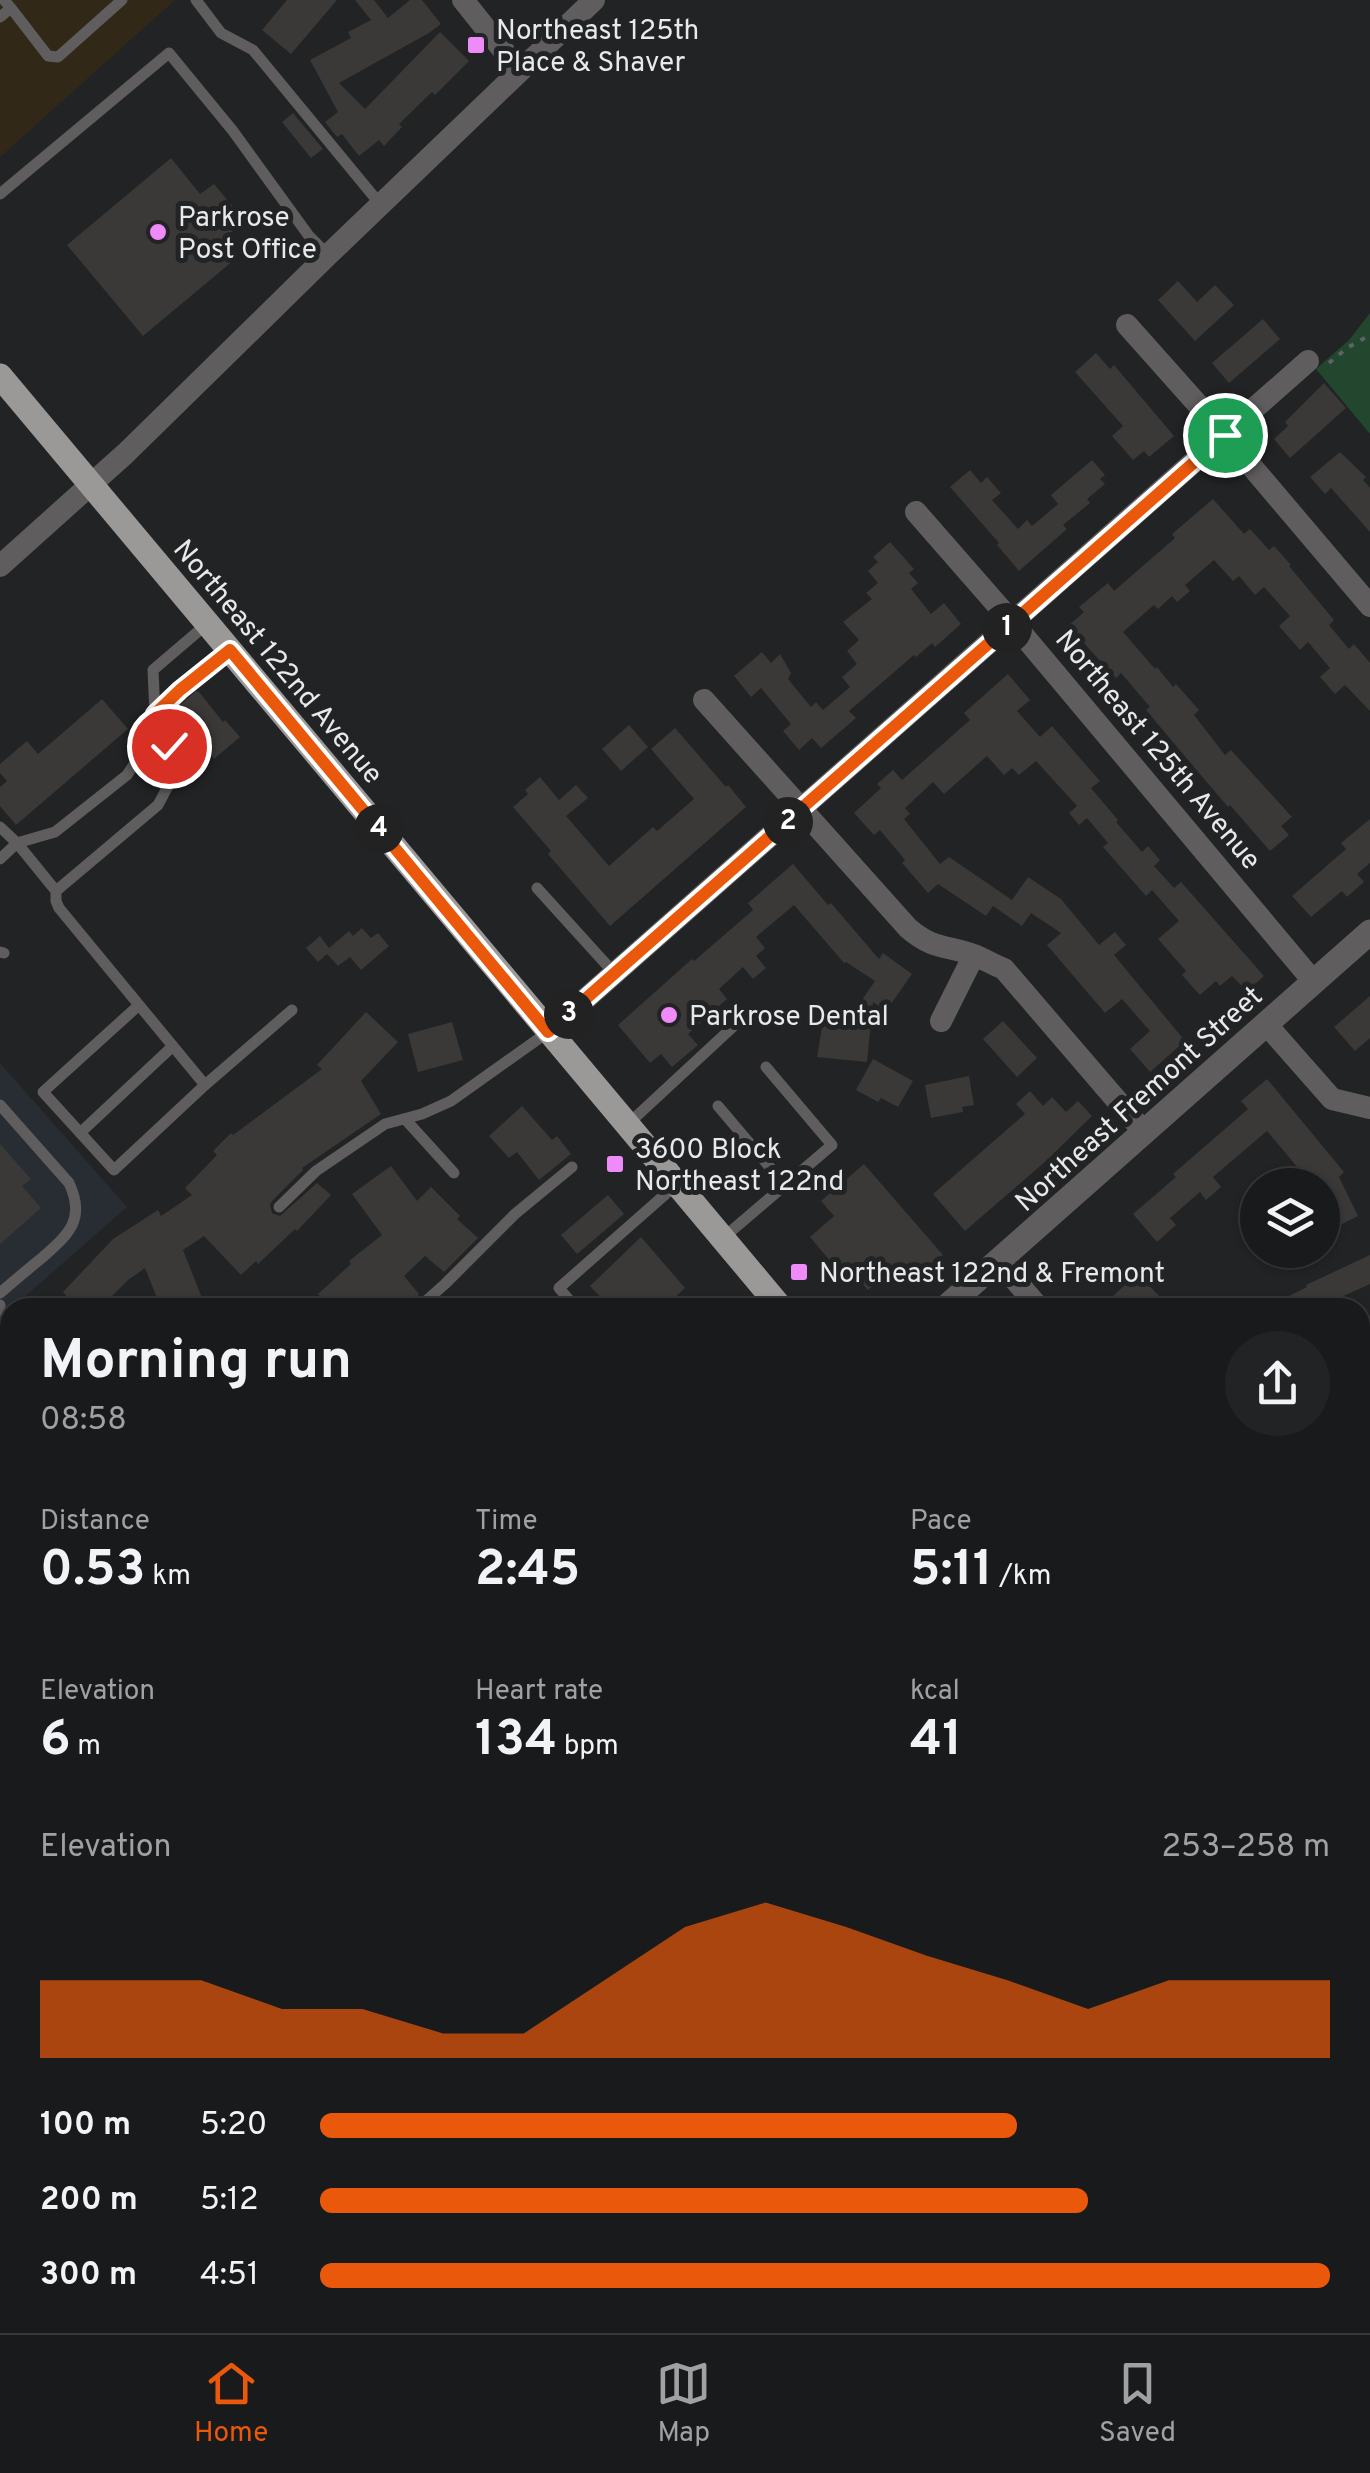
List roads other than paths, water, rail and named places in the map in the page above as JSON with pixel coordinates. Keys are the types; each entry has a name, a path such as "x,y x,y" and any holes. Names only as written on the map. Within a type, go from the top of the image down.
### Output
{"main road":[{"name":"Northeast 122nd Avenue","path":"0,376 773,1298"}],"street":[{"path":"463,0 520,70"},
{"path":"0,566 92,485 594,0"},
{"path":"1128,324 1370,606"},
{"path":"548,1032 1304,365"},
{"name":"Northeast 125th Avenue","path":"916,512 1314,982"},
{"path":"704,700 908,928 936,947 974,955 1004,969 1144,1132"},
{"name":"Northeast Fremont Street","path":"956,1298 1370,932"},
{"path":"941,1022 974,955"},
{"path":"1266,1024 1332,1099 1370,1108"},
{"path":"999,1261 1030,1298"}],"lane":[{"path":"0,17 7,4 48,56 58,57 122,0"},
{"path":"196,0 220,33 254,50 380,204"},
{"path":"0,194 169,53 233,131 309,236 328,255"},
{"path":"56,891 158,805 176,773 157,717 154,670 208,623"},
{"path":"0,859 17,843 56,832 127,774 143,751 157,717 180,690 230,650"},
{"path":"0,827 56,891 59,908 205,1086"},
{"path":"537,888 615,974"},
{"path":"139,1005 43,1092 114,1170 292,1010"},
{"path":"628,1125 737,1024"},
{"path":"279,1207 316,1171 386,1124 451,1101 548,1032"},
{"path":"80,1133 173,1046"},
{"path":"723,1238 832,1146 766,1067"},
{"path":"0,1105 68,1183 77,1211 65,1237 0,1293"},
{"path":"718,1106 785,1185"},
{"path":"405,1119 454,1173"},
{"path":"429,1298 515,1214 572,1167"},
{"path":"568,1298 559,1288 677,1184"}],"place":[{"name":"Northeast 125th Place & Shaver","path":"476,45"},
{"name":"Parkrose Post Office","path":"158,232"},
{"name":"Parkrose Dental","path":"669,1015"},
{"name":"3600 Block Northeast 122nd","path":"615,1164"},
{"name":"Northeast 122nd & Fremont","path":"799,1272"}]}
